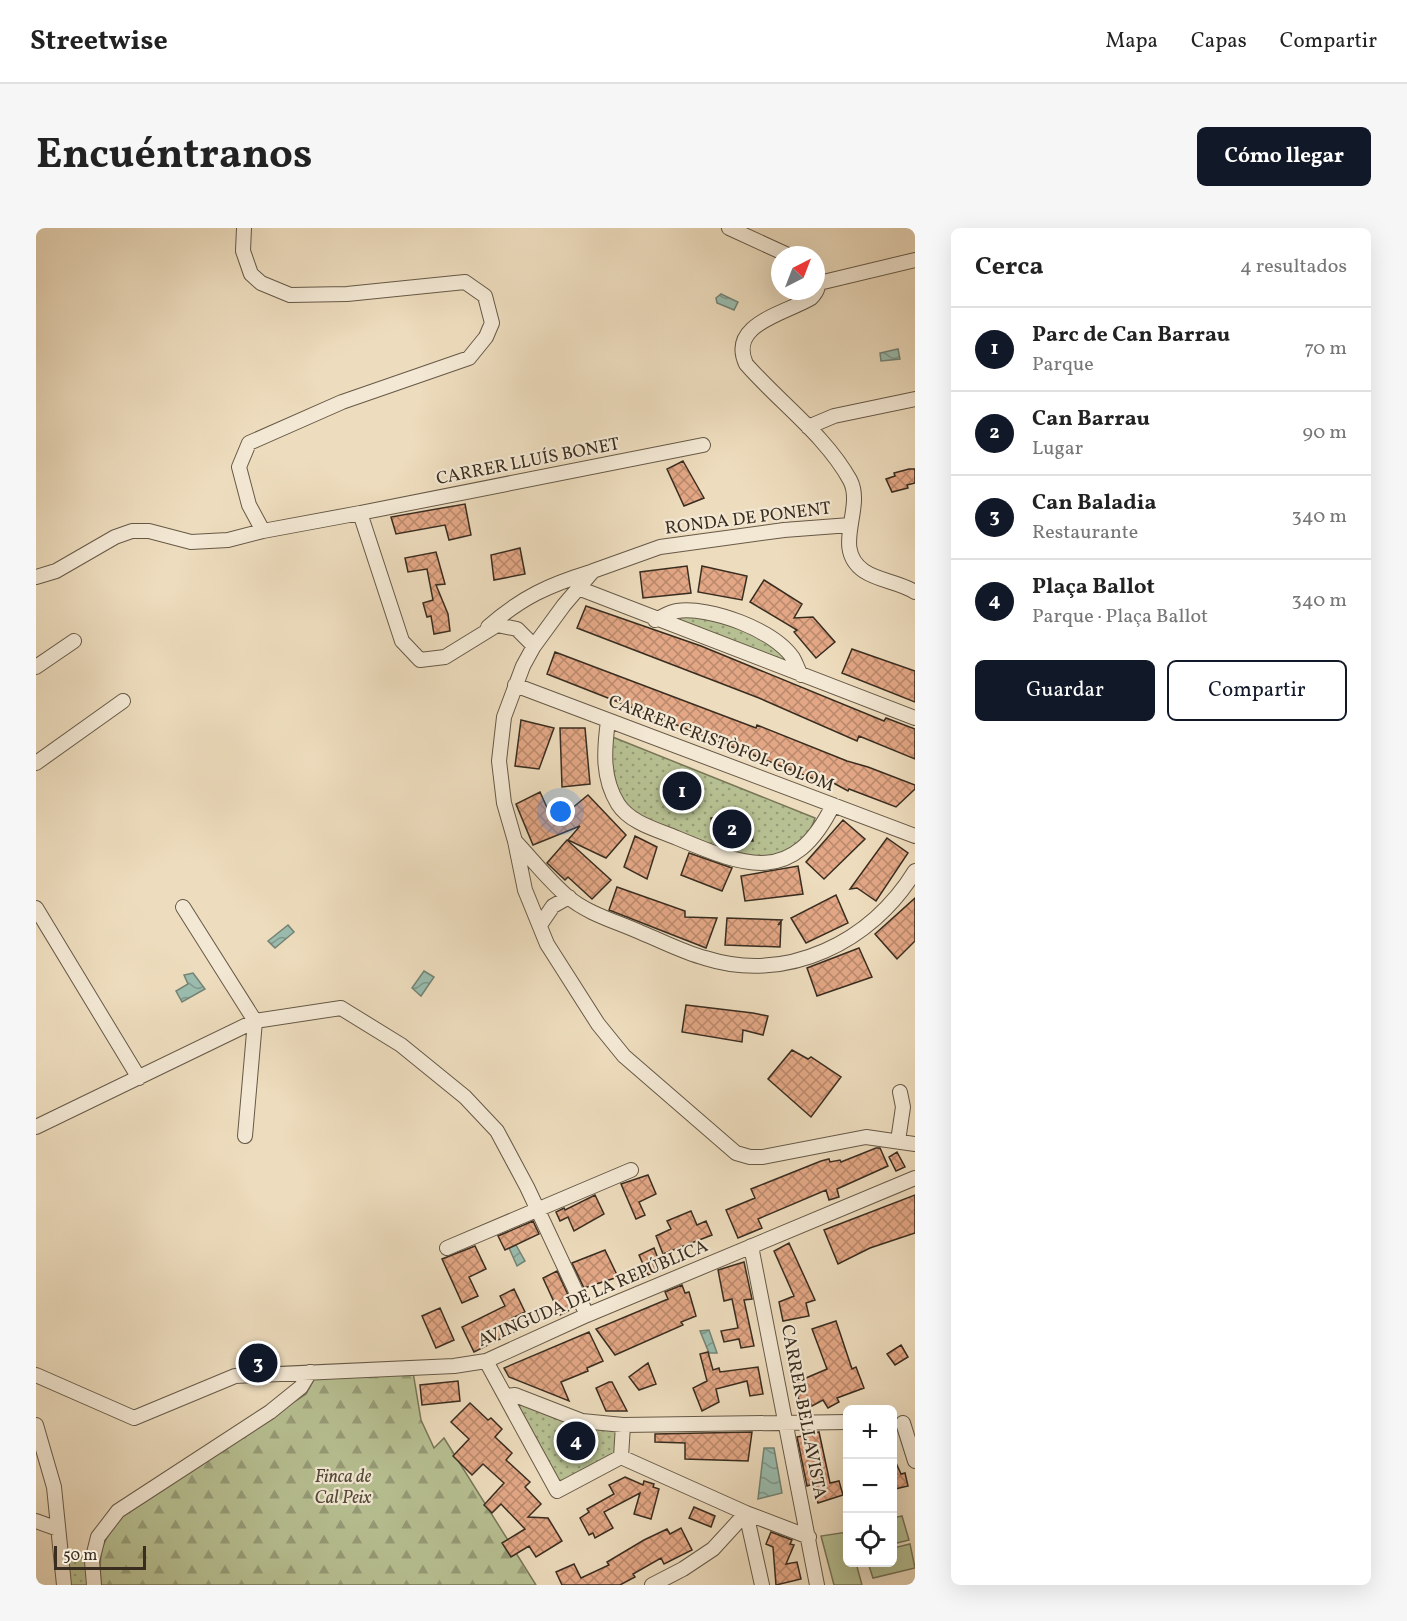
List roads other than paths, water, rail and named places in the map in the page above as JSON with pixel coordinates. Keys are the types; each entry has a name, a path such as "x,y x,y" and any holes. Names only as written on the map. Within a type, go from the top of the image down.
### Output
{"street":[{"path":"243,228 243,251 251,274 261,283 290,295 347,294 465,282 484,296 492,323 486,337 468,358 342,402 249,443 239,467 249,505 263,531"},
{"path":"729,228 771,247"},
{"path":"825,278 915,260"},
{"path":"807,300 750,330 742,342 741,352 746,364 808,427 852,483 854,498 849,525 849,544 853,557 863,570 915,592"},
{"path":"808,427 834,416 915,399"},
{"name":"CARRER LLUÍS BONET","path":"36,577 56,571 115,537 132,531 149,531 191,542 228,540 263,531 703,445"},
{"path":"360,513 402,641 420,660 445,657 479,634 513,605 555,584 593,571"},
{"name":"RONDA DE PONENT","path":"849,525 784,530 660,547 593,571 534,646 515,685 504,717 499,761 504,803 525,890 547,944 592,1015 624,1056 736,1153 750,1157 763,1157 866,1137 915,1144"},
{"path":"578,588 915,718"},
{"path":"656,620 675,611 703,610 737,622 767,635 793,658 801,675"},
{"path":"479,634 497,625 517,629 534,646"},
{"path":"36,667 74,641"},
{"name":"CARRER CRISTÒFOL COLOM","path":"515,685 915,836"},
{"path":"36,762 123,701"},
{"path":"608,721 604,756 607,782 620,807 641,824 742,863 766,863 794,854 812,841 833,805"},
{"path":"515,841 569,897 590,910 706,959 742,965 778,965 796,962 857,933 883,914 915,871"},
{"path":"540,925 553,906 569,897"},
{"path":"36,908 139,1078"},
{"path":"183,908 255,1021 245,1136"},
{"path":"36,1127 255,1021 341,1008 401,1045 465,1097 497,1131 587,1315"},
{"path":"898,1141 903,1107 900,1092"},
{"path":"447,1248 632,1170"},
{"name":"AVINGUDA DE LA REPÚBLICA","path":"36,1375 134,1418 235,1376 454,1366 486,1361 587,1315 915,1179"},
{"name":"CARRER BELLAVISTA","path":"751,1246 817,1585"},
{"path":"486,1361 507,1395 557,1491 621,1457"},
{"path":"94,1585 92,1561 98,1537 118,1511 270,1412 301,1388 310,1372"},
{"path":"507,1395 515,1395 582,1421 623,1425 843,1422"},
{"path":"904,1423 915,1461"},
{"path":"36,1425 54,1487 64,1585"},
{"path":"621,1457 623,1425"},
{"path":"621,1457 746,1513 809,1537"},
{"path":"652,1585 713,1550 746,1513"},
{"path":"746,1513 762,1585"},
{"path":"36,1521 58,1529"}],"water":[{"path":"721,294 738,302 734,310 717,303 716,298"},
{"path":"898,349 900,359 881,361 880,353"},
{"path":"288,925 294,932 275,948 268,941"},
{"path":"424,971 434,977 421,996 412,988"},
{"path":"193,973 205,989 182,1002 176,991 188,984 184,975"},
{"path":"516,1245 525,1261 517,1266 509,1248"},
{"path":"709,1330 717,1353 709,1353 700,1331"},
{"path":"764,1448 774,1448 782,1493 758,1499"}],"place":[{"name":"Parc de Can Barrau","path":"682,791"},
{"name":"Can Barrau","path":"732,829"},
{"name":"Can Baladia","path":"258,1363"},
{"name":"Plaça Ballot","path":"576,1441"}],"park label":[{"name":"Finca de Cal Peix","path":"343,1487"}]}
